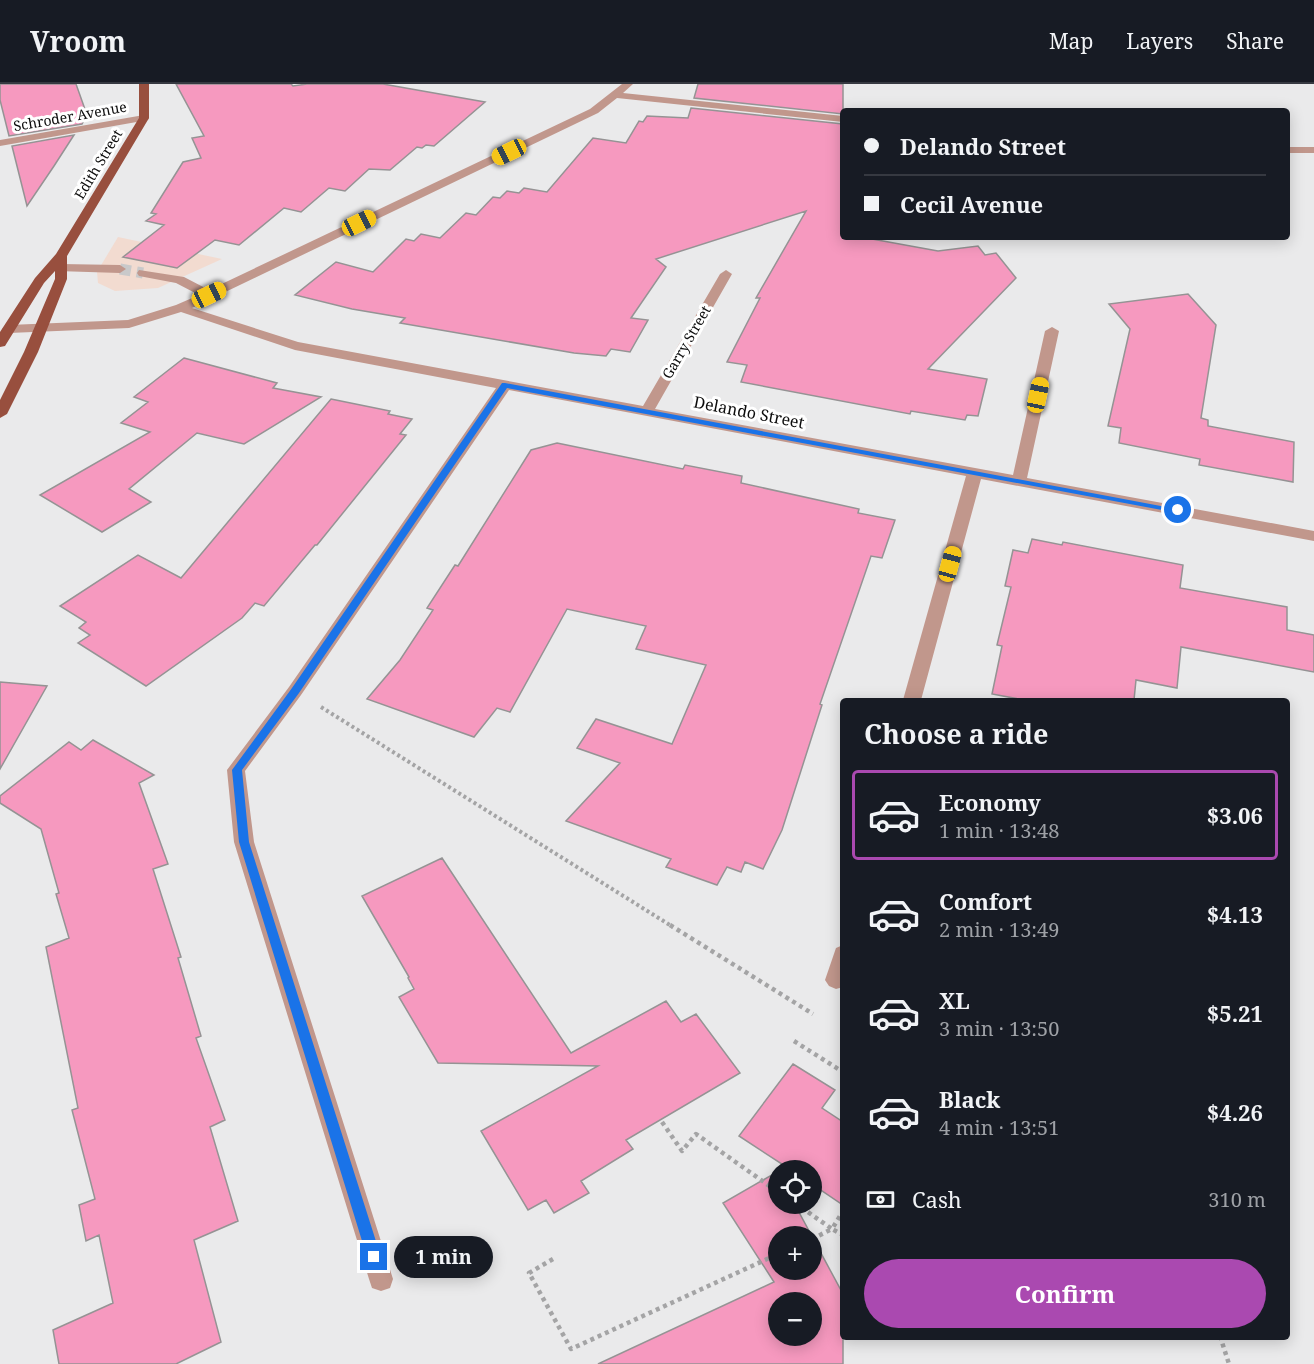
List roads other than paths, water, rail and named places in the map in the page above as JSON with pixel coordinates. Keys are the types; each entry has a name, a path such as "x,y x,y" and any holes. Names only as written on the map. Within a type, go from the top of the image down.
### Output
{"main road":[{"path":"144,84 144,118"},
{"name":"Edith Street","path":"0,344 39,281 61,262 144,118"},
{"name":"Edith Street","path":"0,414 42,328 61,279 61,262"}],"street":[{"path":"9,329 129,324 182,308 594,111 628,84"},
{"path":"616,95 840,119"},
{"name":"Schroder Avenue","path":"0,143 144,118"},
{"path":"1290,150 1314,150"},
{"path":"61,262 120,269"},
{"path":"143,273 180,280 209,295"},
{"name":"Garry Street","path":"647,411 726,274"},
{"name":"Delando Street","path":"182,308 295,346 1314,536"},
{"path":"1019,481 1052,331"},
{"path":"381,1280 244,842 237,770 295,691 505,385"},
{"path":"913,698 975,472"},
{"path":"836,980 840,965"}],"tunnel":[{"path":"120,269 143,273"}]}
